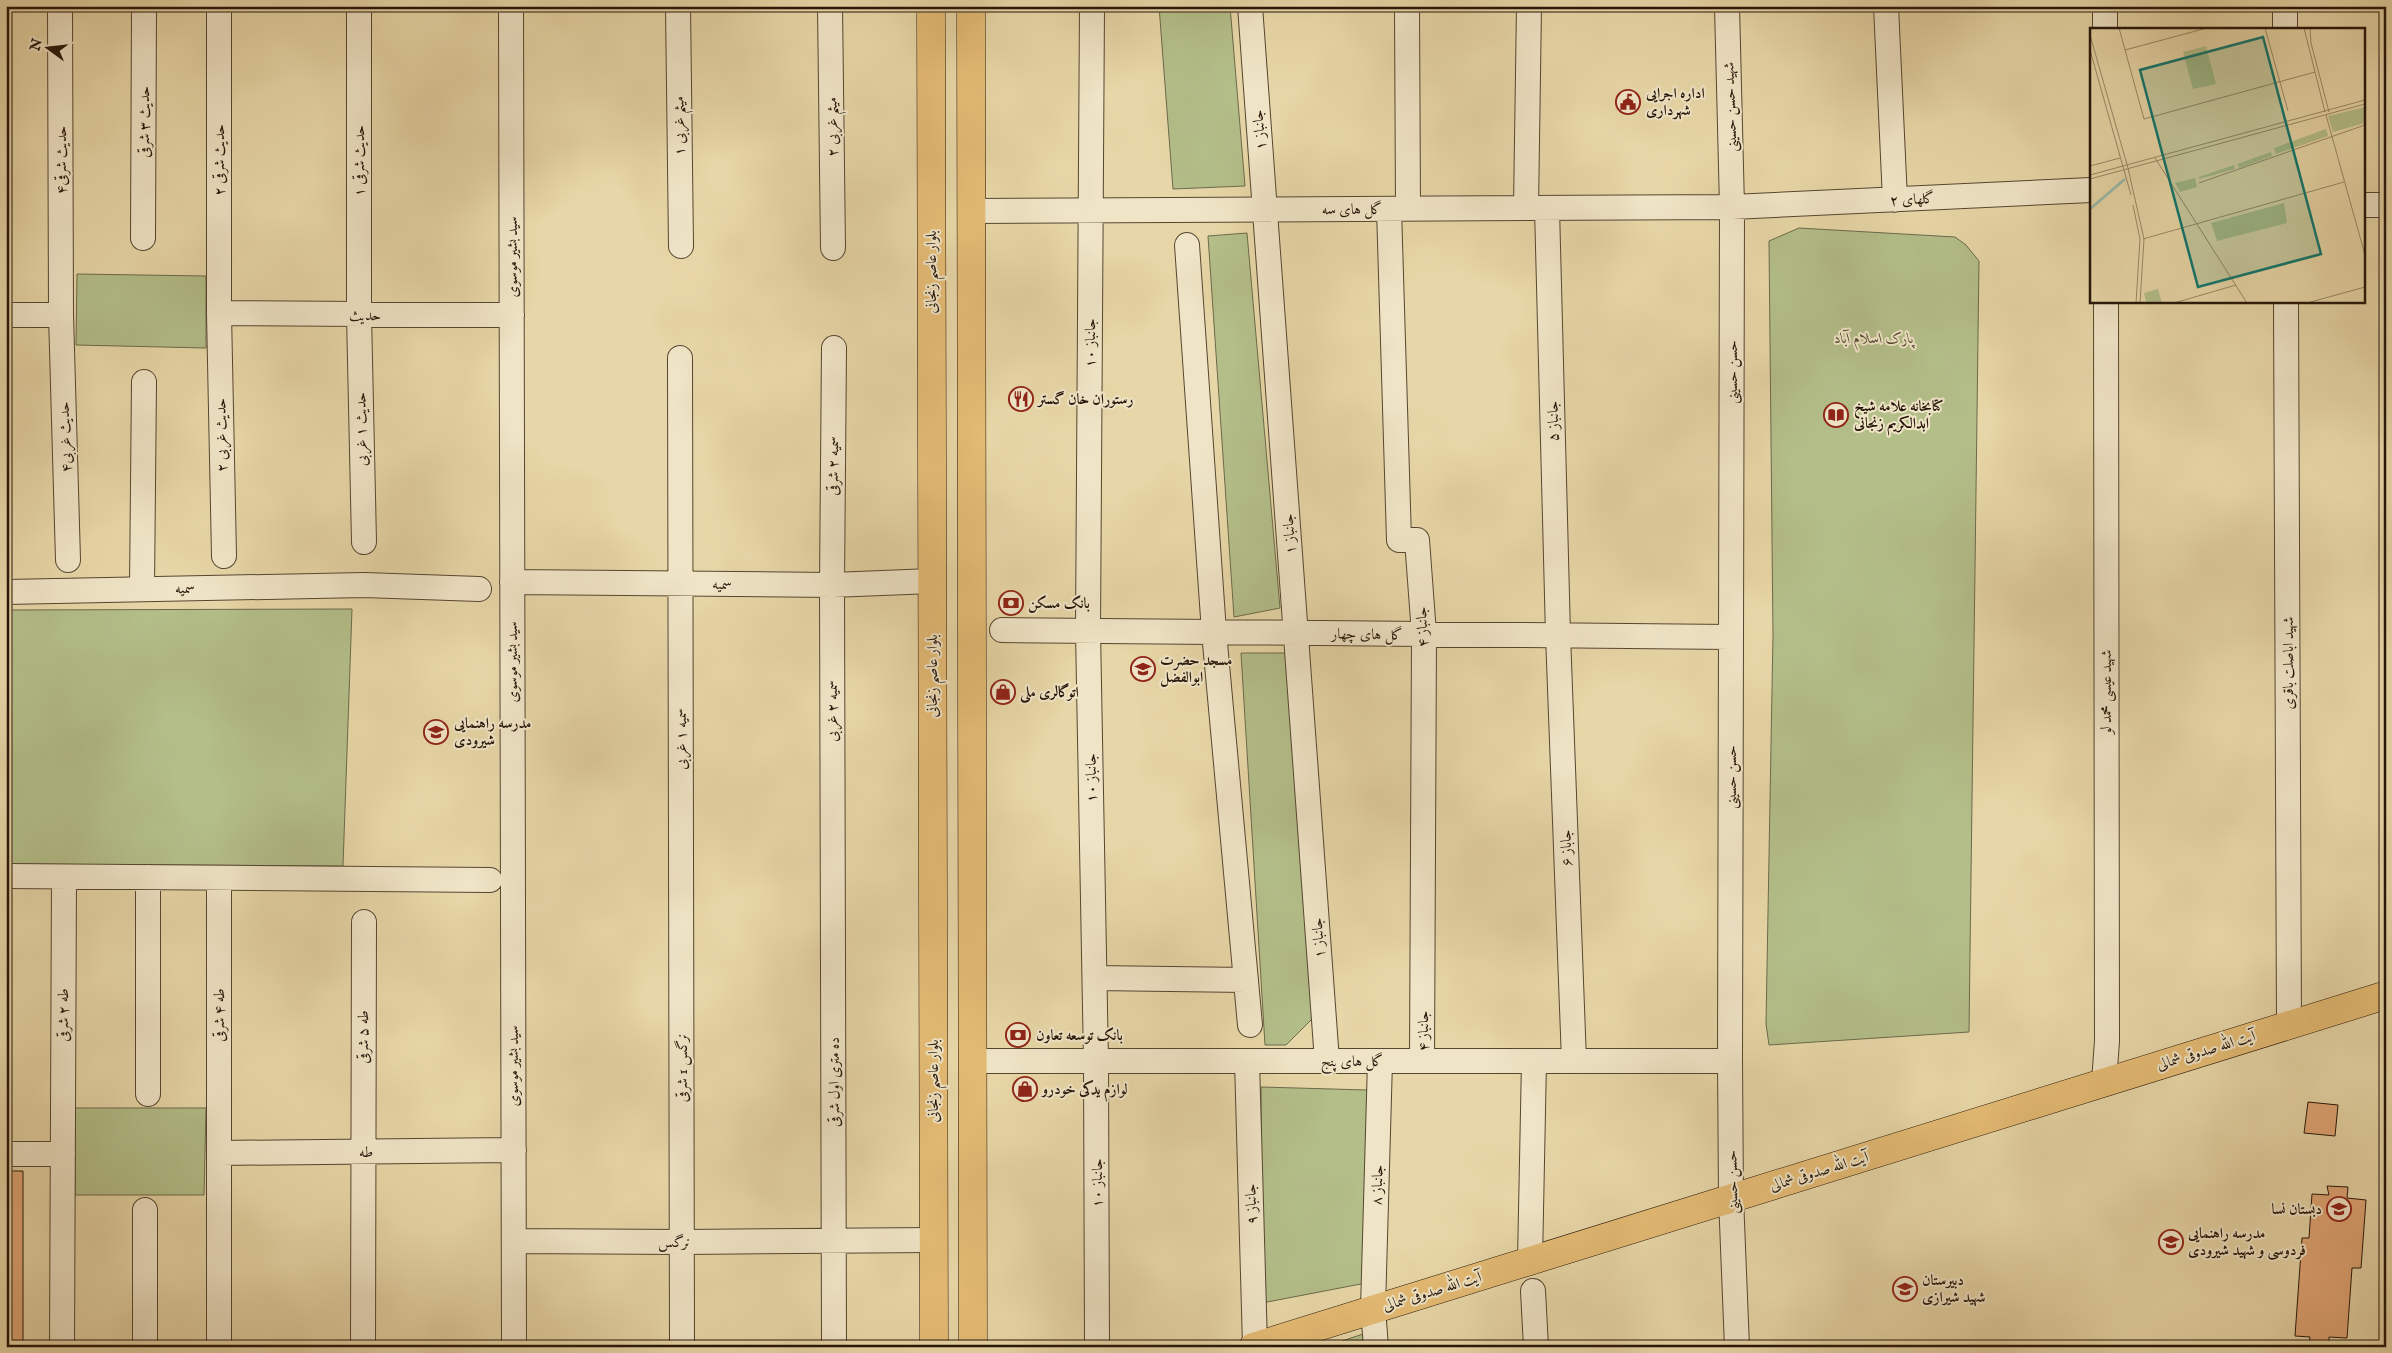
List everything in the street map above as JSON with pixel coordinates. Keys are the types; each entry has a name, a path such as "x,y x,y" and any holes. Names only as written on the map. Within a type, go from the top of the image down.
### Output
{"main road":[{"name":"بلوار عاصم زنجانی","path":"931,6 934,1347"},
{"path":"971,6 973,1347"},
{"name":"آیت الله صدوقی شمالی","path":"1254,1346 1283,1342 1373,1309 2386,995"}],"street":[{"name":"حدیث شرقی۴","path":"60,6 61,315"},
{"name":"حدیث ۳ شرقی","path":"143,238 144,6"},
{"name":"حدیث شرقی ۲","path":"219,6 219,314"},
{"name":"حدیث شرقی ۱","path":"359,6 359,315"},
{"name":"سید بشیر موسوی","path":"511,6 514,1347"},
{"name":"میثم غربی ۱","path":"678,6 681,246"},
{"name":"میثم غربی ۲","path":"830,6 833,248"},
{"name":"جانباز ۱۰","path":"1092,6 1088,631 1095,978 1097,1347"},
{"name":"جانباز ۱","path":"1250,6 1327,1061"},
{"path":"1399,209 1407,6"},
{"name":"جانباز ۵","path":"1529,6 1558,635"},
{"name":"شهید حسن حسینی","path":"1727,6 1732,207"},
{"path":"1886,6 1895,200"},
{"path":"2105,6 2105,28"},
{"path":"2285,6 2285,28"},
{"name":"گلهای ۲","path":"1732,207 2090,190"},
{"path":"2364,205 2386,205"},
{"name":"گل های سه","path":"972,210 1732,207"},
{"name":"حسن حسینی","path":"1732,207 1730,1061 1731,1198 1738,1347"},
{"name":"جانباز ۴","path":"1399,209 1399,540 1417,540 1424,634 1422,1061"},
{"path":"1187,245 1214,632 1250,1025"},
{"name":"شهید عیسی محمد لو","path":"2104,1082 2107,1041 2106,302"},
{"name":"شهید اباصلت باقری","path":"2286,302 2289,1025"},
{"name":"حدیث","path":"219,314 512,314"},
{"name":"حدیث غربی ۲","path":"219,314 224,556"},
{"path":"6,315 61,315"},
{"name":"حدیث غربی۴","path":"61,315 68,560"},
{"name":"حدیث ۱ غربی","path":"359,315 364,542"},
{"name":"سمیه ۲ شرقی","path":"832,585 834,348"},
{"name":"سمیه ۱ غربی","path":"680,358 681,895"},
{"path":"142,588 144,382"},
{"name":"سمیه","path":"512,582 832,585 932,581"},
{"name":"سمیه","path":"6,592 364,584 479,589"},
{"name":"سمیه ۲ غربی","path":"832,585 833,924"},
{"name":"گل های چهار","path":"1002,630 1731,637"},
{"name":"جاباز ۶","path":"1558,635 1574,1061"},
{"path":"6,876 490,880"},
{"name":"طه ۲ شرقی","path":"62,1347 64,877"},
{"path":"148,877 148,1094"},
{"name":"طه ۴ شرقی","path":"219,878 219,1347"},
{"name":"نرگس 1 شرقی","path":"681,895 682,1347"},
{"name":"طه ۵ شرقی","path":"362,1347 364,922"},
{"name":"ده متری اول شرقی","path":"833,924 834,1347"},
{"path":"1095,978 1246,980"},
{"name":"گل های پنج","path":"973,1061 1730,1061"},
{"name":"جانباز ۹","path":"1247,1061 1254,1346"},
{"name":"جانباز ۸","path":"1376,1347 1373,1309 1380,1061"},
{"path":"1530,1260 1534,1061"},
{"name":"طه","path":"219,1153 514,1150"},
{"path":"6,1154 63,1154"},
{"path":"145,1210 145,1347"},
{"name":"نرگس","path":"514,1241 933,1240"},
{"path":"1533,1291 1536,1347"}],"green space":[{"path":"1159,6 1230,6 1245,186 1173,189"},
{"name":"پارک اسلام آباد","path":"1799,228 1955,237 1966,245 1979,261 1969,1032 1769,1045 1766,1024 1773,635 1769,241"},
{"path":"1247,233 1280,608 1234,617 1208,236"},
{"path":"77,274 206,276 206,348 76,345"},
{"path":"352,609 343,866 6,864 6,610"},
{"path":"1241,653 1287,653 1313,981 1312,1019 1286,1045 1265,1045"},
{"path":"1261,1087 1367,1090 1366,1283 1262,1303"},
{"path":"75,1108 206,1108 204,1195 75,1195"},
{"path":"1366,1333 1367,1347 1324,1347"}],"building":[{"path":"2308,1102 2338,1105 2335,1136 2304,1133"},
{"path":"6,1171 23,1171 23,1347 6,1347"},
{"path":"2327,1186 2348,1187 2347,1198 2366,1200 2361,1268 2352,1268 2347,1338 2329,1337 2329,1347 2309,1347 2310,1337 2295,1336 2302,1238 2309,1238 2312,1194 2329,1195"}],"place":[{"name":"اداره اجرایی شهرداری","path":"1628,102"},
{"name":"رستوران خان گستر","path":"1021,399"},
{"name":"کتابخانه علامه شیخ ابدالکریم زنجانی","path":"1836,415"},
{"name":"بانک مسکن","path":"1011,603"},
{"name":"مسجد حضرت ابوالفضل","path":"1143,669"},
{"name":"اتوگالری ملی","path":"1003,692"},
{"name":"مدرسه راهنمایی شیرودی","path":"436,732"},
{"name":"بانک توسعه تعاون","path":"1018,1035"},
{"name":"لوازم یدکی خودرو","path":"1025,1089"},
{"name":"دبستان نسا","path":"2339,1209"},
{"name":"مدرسه راهنمایی فردوسی و شهید شیرودی","path":"2171,1242"},
{"name":"دبیرستان شهید شیرازی","path":"1905,1289"}]}
